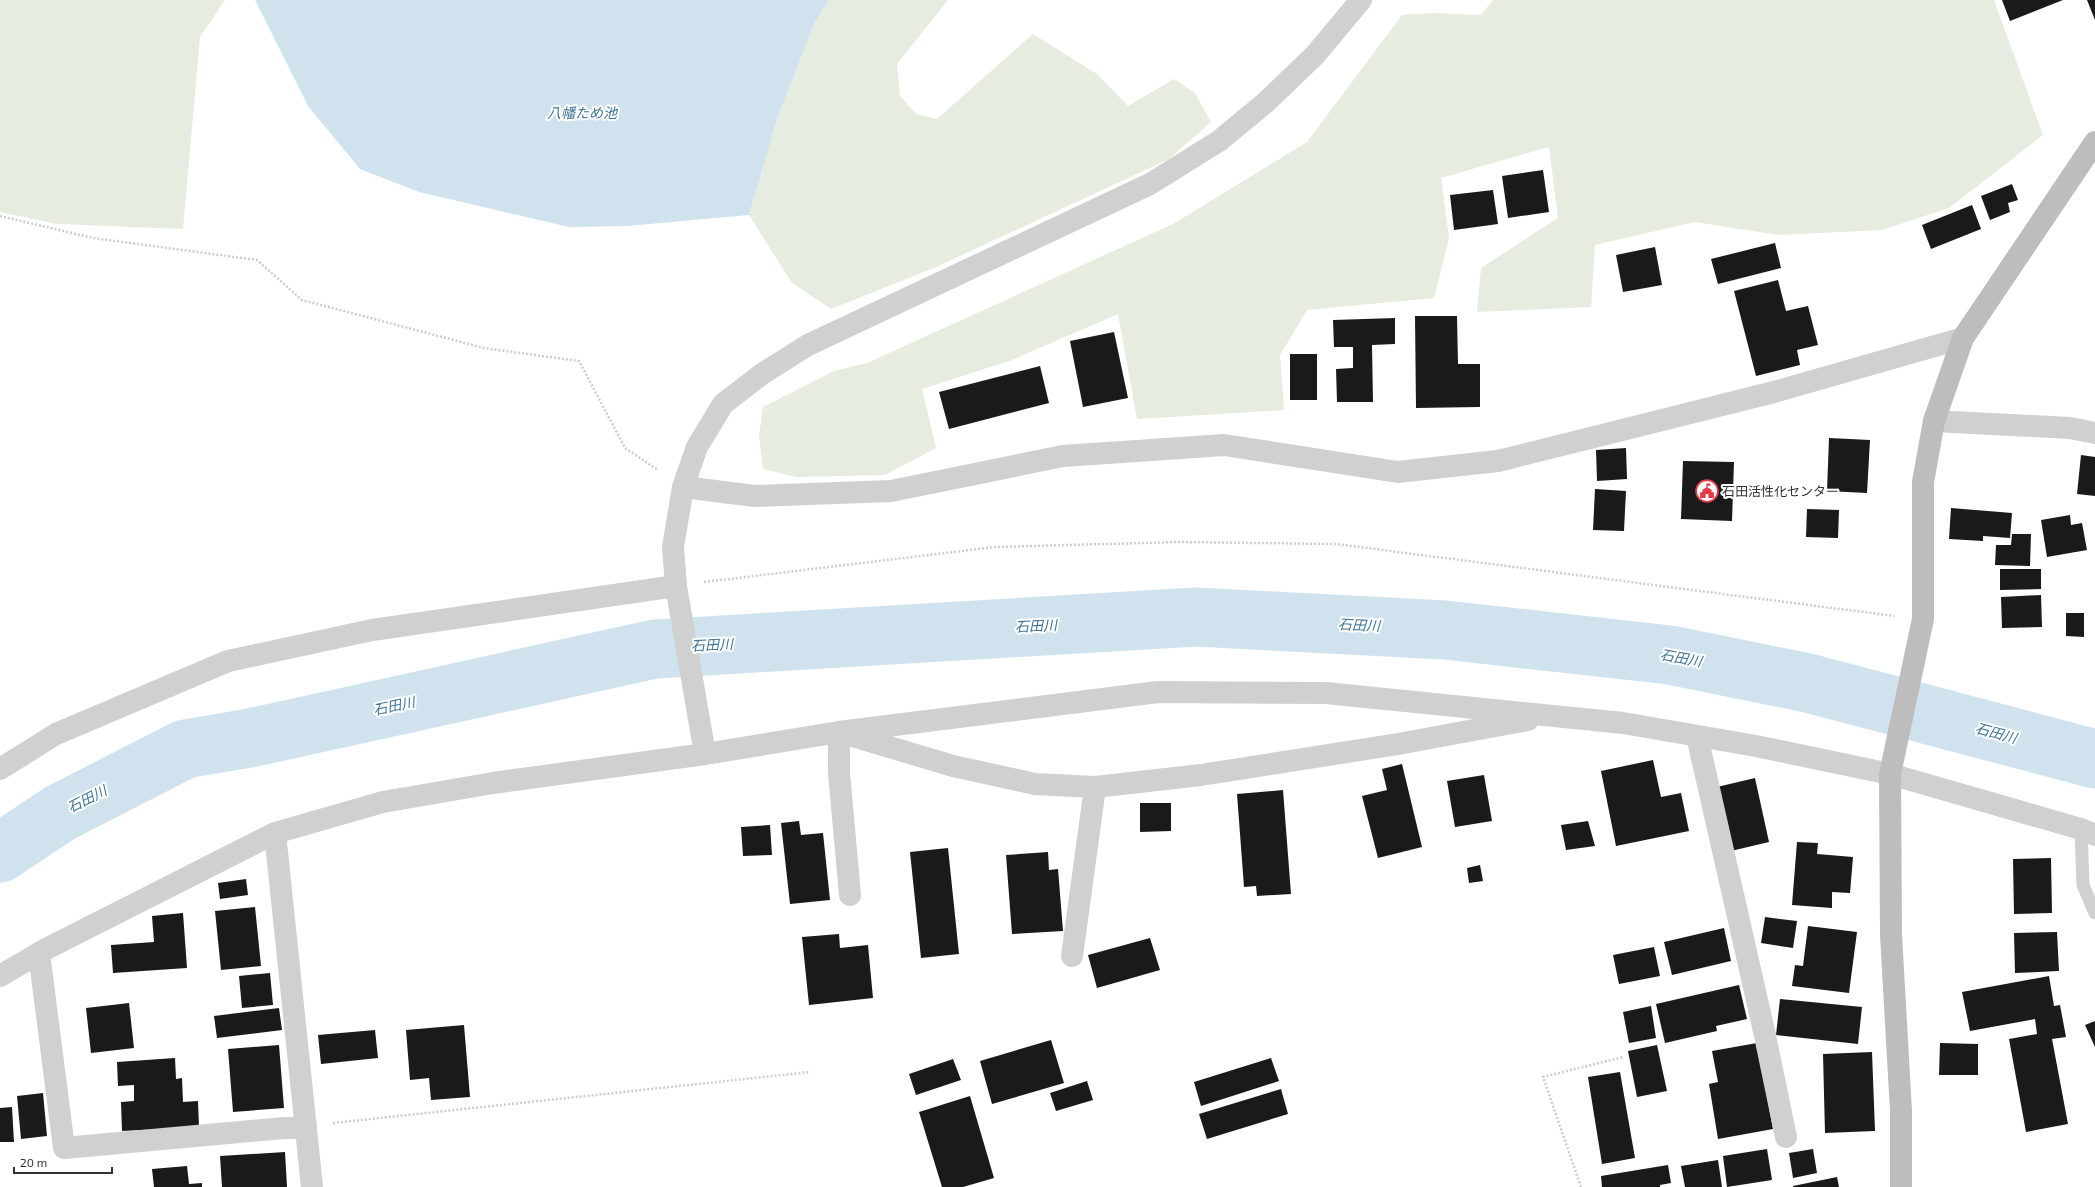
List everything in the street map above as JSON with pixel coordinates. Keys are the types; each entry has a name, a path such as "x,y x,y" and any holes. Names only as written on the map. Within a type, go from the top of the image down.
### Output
{"street":[{"path":"705,754 700,732 678,596 673,547 683,487 697,447 723,404 762,374 808,345 1143,188 1219,141 1265,103 1315,55 1362,0"},
{"path":"1901,1187 1901,1111 1891,935 1892,764 1922,628 1923,482 1934,421 1963,338 2095,142"},
{"path":"683,487 755,496 891,491 1063,456 1224,445 1398,472 1483,463 1498,461 1774,392 1963,338"},
{"path":"1934,421 2070,428 2095,433"},
{"path":"0,769 56,734 228,660 372,630 678,596"},
{"path":"0,976 39,953 275,833 383,802 493,783 705,754 839,732 1158,692 1326,693 1623,723 1697,736 1892,764 2088,832"},
{"path":"839,732 952,766 1035,784 1094,787 1201,776 1398,744 1553,716"},
{"path":"839,732 839,773 850,895"},
{"path":"1697,736 1764,1031 1786,1137"},
{"path":"1072,956 1094,787"},
{"path":"275,833 312,1187"},
{"path":"39,953 64,1148 306,1126"}],"lane":[{"path":"2088,832 2084,885 2095,913"}],"path":[{"path":"0,216 93,238 256,260 302,300 484,348 579,361 625,448 683,487"},
{"path":"678,596 995,547 1179,542 1336,544 1922,628"},
{"path":"1581,1187 1543,1077 1623,1056"},
{"path":"306,1126 810,1072"}],"shaded area":[{"path":"0,0 225,0 200,37 183,229 57,224 0,212"},
{"path":"829,0 948,0 897,64 900,96 916,114 937,119 1033,34 1097,74 1128,106 1174,79 1195,93 1211,122 1169,159 934,268 831,309 792,283 749,215 777,119 815,22"},
{"path":"1493,0 1994,0 2043,135 1949,208 1882,230 1778,235 1695,222 1595,245 1591,307 1477,312 1481,268 1558,218 1549,147 1441,178 1449,238 1434,298 1307,310 1280,355 1284,410 1137,419 1118,314 1012,360 922,389 936,448 885,475 796,477 763,469 759,436 763,407 834,371 867,363 1173,224 1307,142 1402,15 1435,13 1481,15"}],"water":[{"name":"八幡ため池","path":"255,0 829,0 815,22 777,119 749,215 627,226 569,227 419,192 360,169 308,106"}],"building":[{"path":"2002,0 2063,0 2010,21"},
{"path":"2087,0 2095,0 2095,20"},
{"path":"1543,170 1549,212 1508,218 1502,176"},
{"path":"2012,184 2018,200 2008,203 2010,212 1990,220 1981,196"},
{"path":"1493,190 1498,224 1454,230 1450,195"},
{"path":"1972,205 1981,229 1931,249 1922,225"},
{"path":"1775,243 1781,268 1718,284 1711,259"},
{"path":"1655,247 1662,285 1623,292 1616,255"},
{"path":"1778,280 1786,311 1808,306 1818,345 1797,350 1800,365 1756,376 1734,291"},
{"path":"1415,316 1457,316 1458,364 1480,364 1480,407 1416,408"},
{"path":"1395,318 1395,344 1372,345 1373,402 1337,402 1336,369 1353,368 1353,347 1334,347 1333,320"},
{"path":"1114,332 1128,398 1083,407 1070,341"},
{"path":"1290,354 1317,354 1317,400 1290,400"},
{"path":"1040,366 1049,403 949,429 939,392"},
{"path":"1829,438 1870,440 1867,493 1827,491"},
{"path":"1626,448 1627,479 1597,481 1596,450"},
{"path":"2081,455 2095,457 2095,496 2077,494"},
{"name":"石田活性化センター","path":"1683,461 1734,462 1732,521 1681,519"},
{"path":"1595,489 1626,491 1624,531 1593,530"},
{"path":"1951,508 2012,513 2010,538 1983,536 1983,541 1949,539"},
{"path":"1807,509 1839,510 1838,538 1806,537"},
{"path":"2070,515 2071,525 2082,523 2087,550 2047,557 2041,520"},
{"path":"2012,534 2031,534 2030,566 1995,565 1996,545 2011,545"},
{"path":"2000,569 2041,569 2041,589 2000,590"},
{"path":"2041,595 2042,627 2002,628 2001,597"},
{"path":"2066,613 2084,613 2084,637 2066,636"},
{"path":"1653,760 1661,797 1681,793 1689,831 1616,846 1601,771"},
{"path":"1402,764 1422,847 1378,858 1362,796 1387,790 1382,769"},
{"path":"1484,775 1492,821 1455,827 1447,781"},
{"path":"1755,778 1769,842 1731,851 1717,787"},
{"path":"1283,790 1291,894 1257,896 1256,886 1244,887 1237,794"},
{"path":"1140,803 1171,803 1171,831 1140,832"},
{"path":"799,821 801,835 823,833 830,900 790,904 781,823"},
{"path":"1588,821 1595,846 1566,850 1561,825"},
{"path":"770,825 772,855 743,856 741,827"},
{"path":"1797,842 1818,843 1817,854 1853,857 1850,893 1832,892 1832,908 1792,905"},
{"path":"948,848 959,954 921,958 910,852"},
{"path":"1048,852 1049,870 1058,869 1063,931 1012,934 1006,855"},
{"path":"2051,858 2052,913 2014,914 2013,859"},
{"path":"1480,865 1483,881 1469,883 1467,868"},
{"path":"246,879 248,895 220,899 218,883"},
{"path":"255,907 261,966 221,970 215,911"},
{"path":"183,913 187,968 113,973 111,945 154,942 152,916"},
{"path":"1765,917 1797,921 1793,948 1761,943"},
{"path":"1808,926 1857,932 1849,993 1792,986 1795,965 1803,966"},
{"path":"1724,928 1731,961 1672,975 1664,942"},
{"path":"2057,932 2059,971 2015,973 2014,933"},
{"path":"839,934 840,948 868,945 873,998 809,1005 802,937"},
{"path":"1150,938 1160,970 1097,988 1088,955"},
{"path":"1654,947 1660,976 1619,984 1613,955"},
{"path":"270,973 273,1005 242,1008 239,976"},
{"path":"2049,976 2054,1006 2060,1005 2066,1037 2052,1039 2068,1124 2026,1132 2009,1039 2037,1034 2035,1019 1970,1031 1962,992"},
{"path":"1739,985 1747,1019 1716,1026 1717,1031 1665,1043 1656,1004"},
{"path":"1780,999 1862,1007 1858,1044 1776,1035"},
{"path":"129,1003 134,1048 91,1053 86,1008"},
{"path":"1651,1006 1656,1038 1629,1043 1623,1012"},
{"path":"279,1008 282,1030 217,1038 214,1016"},
{"path":"2095,1021 2095,1047 2085,1025"},
{"path":"464,1025 470,1097 431,1100 429,1078 410,1080 406,1030"},
{"path":"375,1030 378,1058 321,1064 318,1035"},
{"path":"1051,1040 1064,1083 992,1104 980,1061"},
{"path":"1757,1043 1773,1129 1718,1139 1709,1084 1718,1082 1712,1051"},
{"path":"1940,1043 1978,1044 1978,1075 1939,1075"},
{"path":"279,1045 284,1108 233,1112 228,1049"},
{"path":"1657,1045 1667,1091 1637,1097 1628,1051"},
{"path":"1872,1052 1875,1131 1825,1133 1823,1054"},
{"path":"175,1058 176,1079 182,1078 183,1102 198,1101 199,1127 122,1131 121,1102 134,1101 134,1085 118,1086 117,1062"},
{"path":"1271,1058 1279,1081 1201,1106 1194,1082"},
{"path":"953,1059 961,1080 916,1095 909,1074"},
{"path":"1620,1072 1635,1158 1602,1164 1588,1077"},
{"path":"1087,1081 1093,1100 1056,1111 1050,1093"},
{"path":"1281,1089 1288,1114 1207,1139 1199,1114"},
{"path":"43,1093 47,1136 21,1139 17,1096"},
{"path":"970,1096 994,1178 963,1187 942,1187 919,1112"},
{"path":"12,1107 14,1142 0,1142 0,1108"},
{"path":"1767,1149 1772,1180 1727,1187 1723,1156"},
{"path":"1813,1149 1817,1173 1793,1178 1789,1153"},
{"path":"285,1152 287,1187 222,1187 220,1156"},
{"path":"1718,1160 1722,1187 1685,1187 1681,1166"},
{"path":"1668,1165 1671,1183 1660,1185 1660,1187 1602,1187 1601,1176"},
{"path":"187,1166 189,1184 202,1183 202,1187 154,1187 152,1169"},
{"path":"1837,1177 1839,1187 1793,1187 1793,1186"}],"waterway":[{"name":"石田川","path":"0,853 60,813 185,749 250,738 655,649 1196,617 1445,630 1670,655 1808,683 2095,759"}],"place":[{"name":"石田活性化センター","path":"1707,491"}]}
